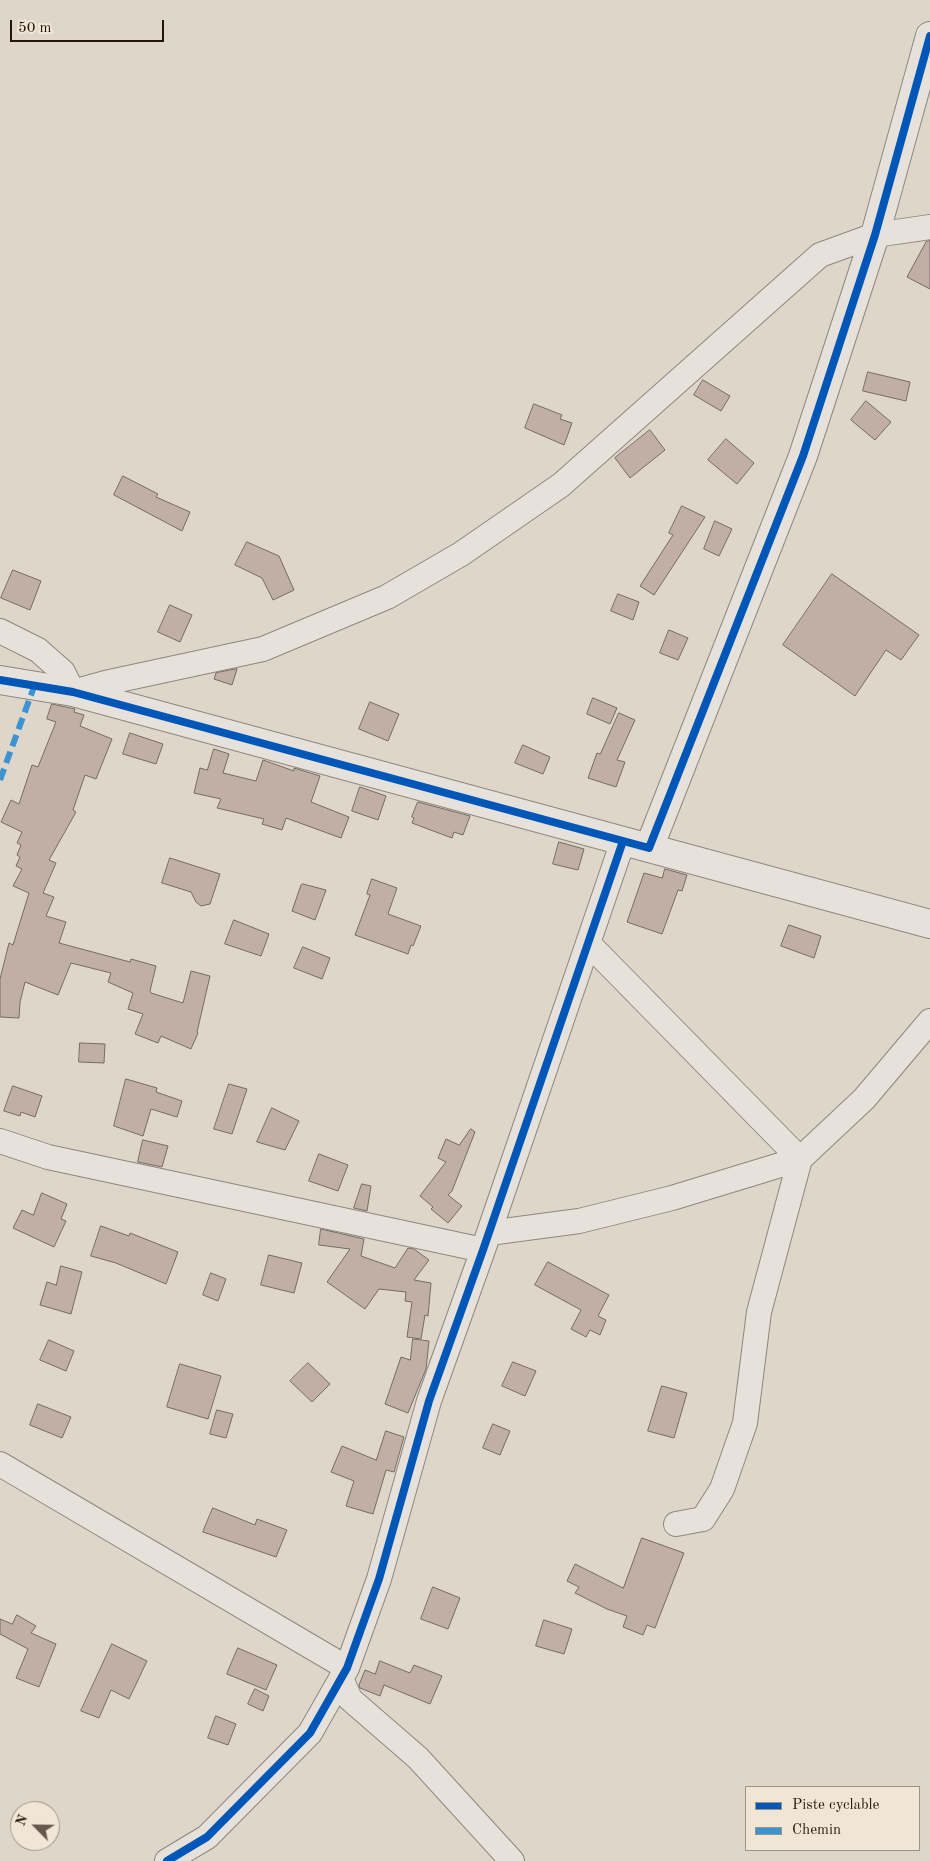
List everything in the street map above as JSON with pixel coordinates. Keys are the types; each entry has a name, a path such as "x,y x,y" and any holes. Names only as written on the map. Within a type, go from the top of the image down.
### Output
{"street":[{"path":"649,848 803,456 876,235 930,36"},
{"path":"73,692 105,683 263,649 388,598 461,554 561,485 820,256 876,235 930,227"},
{"path":"0,631 38,650 63,672 73,692"},
{"path":"0,680 73,692 930,924"},
{"path":"167,1861 207,1837 310,1733 344,1673 379,1579 429,1401 486,1241 622,841"},
{"path":"588,943 800,1159"},
{"path":"0,1141 48,1157 486,1241 672,1198 800,1159 864,1100 930,1021"},
{"path":"676,1524 703,1520 722,1490 745,1423 759,1312 800,1159"},
{"path":"0,1464 344,1673 350,1699 418,1758 512,1861"}],"building":[{"path":"930,241 930,289 907,277 926,242"},
{"path":"868,372 910,382 906,401 863,391"},
{"path":"703,380 730,396 721,411 694,395"},
{"path":"866,401 891,422 875,440 851,420"},
{"path":"534,404 562,415 560,419 572,423 564,445 525,428"},
{"path":"650,430 665,450 630,478 615,458"},
{"path":"726,439 754,463 737,484 708,460"},
{"path":"123,476 158,494 156,497 190,512 182,531 114,495"},
{"path":"682,506 705,517 654,595 640,586 673,535 669,533"},
{"path":"715,521 732,529 719,556 704,549"},
{"path":"247,542 279,556 294,590 273,600 262,578 235,565"},
{"path":"13,570 41,581 30,610 1,598"},
{"path":"832,574 919,635 901,660 886,650 855,696 783,645"},
{"path":"618,594 639,602 633,620 611,611"},
{"path":"170,605 192,615 180,642 158,632"},
{"path":"669,630 688,638 678,660 660,653"},
{"path":"237,669 232,685 214,679 216,673"},
{"path":"593,698 617,708 610,724 587,714"},
{"path":"370,702 399,714 388,741 359,729"},
{"path":"52,704 75,709 74,712 84,715 80,726 112,739 96,779 85,775 73,810 76,812 49,860 56,863 43,893 54,897 46,916 66,922 59,943 130,962 131,959 156,966 151,993 183,1003 191,971 210,976 198,1033 191,1049 161,1036 158,1043 135,1034 143,1014 128,1009 133,993 108,982 111,973 71,963 58,995 25,982 20,1002 19,1018 0,1017 0,979 9,943 13,945 29,893 13,886 22,869 16,866 20,857 17,855 21,845 17,843 22,832 1,822 11,800 19,804 32,765 38,767 56,722 47,719"},
{"path":"619,713 635,720 617,760 625,762 616,787 588,778 597,753 600,754"},
{"path":"130,733 163,744 156,764 123,754"},
{"path":"523,745 550,757 543,774 515,763"},
{"path":"214,749 229,754 223,773 256,781 263,760 294,771 294,768 320,776 311,802 349,817 341,838 286,818 282,830 262,824 264,819 217,808 221,799 194,793 200,768 207,770"},
{"path":"360,787 386,796 378,820 352,811"},
{"path":"418,802 470,816 463,835 454,832 452,838 412,823 414,818 412,817"},
{"path":"559,842 584,849 578,870 553,864"},
{"path":"170,858 220,874 210,904 201,906 196,902 191,892 162,883"},
{"path":"665,869 687,875 682,891 678,890 662,934 627,922 644,873 662,878"},
{"path":"372,879 397,888 388,914 421,926 408,954 355,935 370,895 367,894"},
{"path":"303,884 326,890 315,920 292,911"},
{"path":"234,920 269,934 261,956 225,944"},
{"path":"789,925 821,936 814,958 781,946"},
{"path":"303,947 330,958 322,979 294,968"},
{"path":"80,1043 105,1044 104,1063 79,1062"},
{"path":"126,1079 157,1088 156,1092 182,1101 177,1117 151,1109 143,1136 114,1126"},
{"path":"229,1084 247,1089 232,1134 214,1129"},
{"path":"13,1086 42,1096 35,1117 21,1112 20,1116 4,1111"},
{"path":"272,1108 299,1121 285,1150 257,1142"},
{"path":"471,1129 475,1132 452,1191 448,1195 462,1206 448,1223 431,1209 433,1207 420,1196 446,1162 438,1158 446,1139 459,1145"},
{"path":"143,1140 168,1146 162,1167 138,1162"},
{"path":"319,1154 348,1165 338,1191 309,1181"},
{"path":"362,1184 371,1186 367,1211 354,1208"},
{"path":"42,1193 67,1204 61,1219 66,1221 54,1247 13,1228 22,1210 33,1215"},
{"path":"101,1226 129,1236 130,1233 178,1252 166,1284 116,1263 91,1256"},
{"path":"321,1229 364,1239 361,1256 395,1268 408,1248 414,1249 429,1260 414,1280 431,1283 428,1316 425,1315 421,1339 407,1337 412,1302 405,1301 406,1292 379,1289 365,1309 327,1282 350,1249 319,1245"},
{"path":"269,1255 302,1263 294,1293 261,1285"},
{"path":"548,1262 609,1295 598,1316 606,1320 600,1335 590,1330 586,1337 571,1329 581,1310 535,1285"},
{"path":"61,1266 82,1272 71,1314 40,1305 47,1282 56,1285"},
{"path":"211,1273 226,1279 218,1301 203,1295"},
{"path":"413,1339 429,1341 426,1369 408,1413 385,1404 401,1357 410,1360"},
{"path":"49,1340 74,1351 66,1371 40,1360"},
{"path":"513,1362 536,1371 525,1396 502,1386"},
{"path":"308,1363 330,1384 312,1402 290,1381"},
{"path":"180,1364 221,1376 208,1419 167,1407"},
{"path":"662,1386 687,1393 674,1438 648,1431"},
{"path":"38,1404 71,1417 62,1438 30,1425"},
{"path":"217,1410 233,1414 226,1438 210,1434"},
{"path":"493,1424 510,1431 500,1455 483,1448"},
{"path":"386,1431 404,1437 394,1472 386,1470 373,1514 346,1506 354,1481 331,1472 342,1446 376,1460"},
{"path":"213,1508 255,1525 257,1519 287,1530 276,1557 203,1532"},
{"path":"642,1538 684,1553 655,1628 647,1625 643,1635 623,1627 627,1616 607,1609 575,1593 579,1587 567,1581 575,1564 623,1588"},
{"path":"433,1587 460,1598 448,1629 421,1619"},
{"path":"17,1615 36,1626 31,1633 56,1644 39,1687 16,1678 28,1649 0,1634 0,1619 12,1624"},
{"path":"544,1620 572,1629 564,1654 536,1646"},
{"path":"112,1644 147,1661 129,1699 111,1690 99,1718 81,1711"},
{"path":"238,1648 277,1665 266,1690 227,1674"},
{"path":"380,1661 410,1673 414,1665 442,1676 430,1704 384,1685 380,1696 360,1688 359,1685 365,1670 375,1674"},
{"path":"255,1689 269,1696 263,1711 248,1704"},
{"path":"216,1716 236,1724 228,1745 208,1738"}],"marked path":[{"path":"0,780 35,684"}],"cycle path":[{"path":"0,680 73,692 649,848 803,456 875,235 930,36"},
{"path":"167,1861 207,1837 310,1733 347,1668 379,1579 429,1401 483,1250 623,841"}]}
